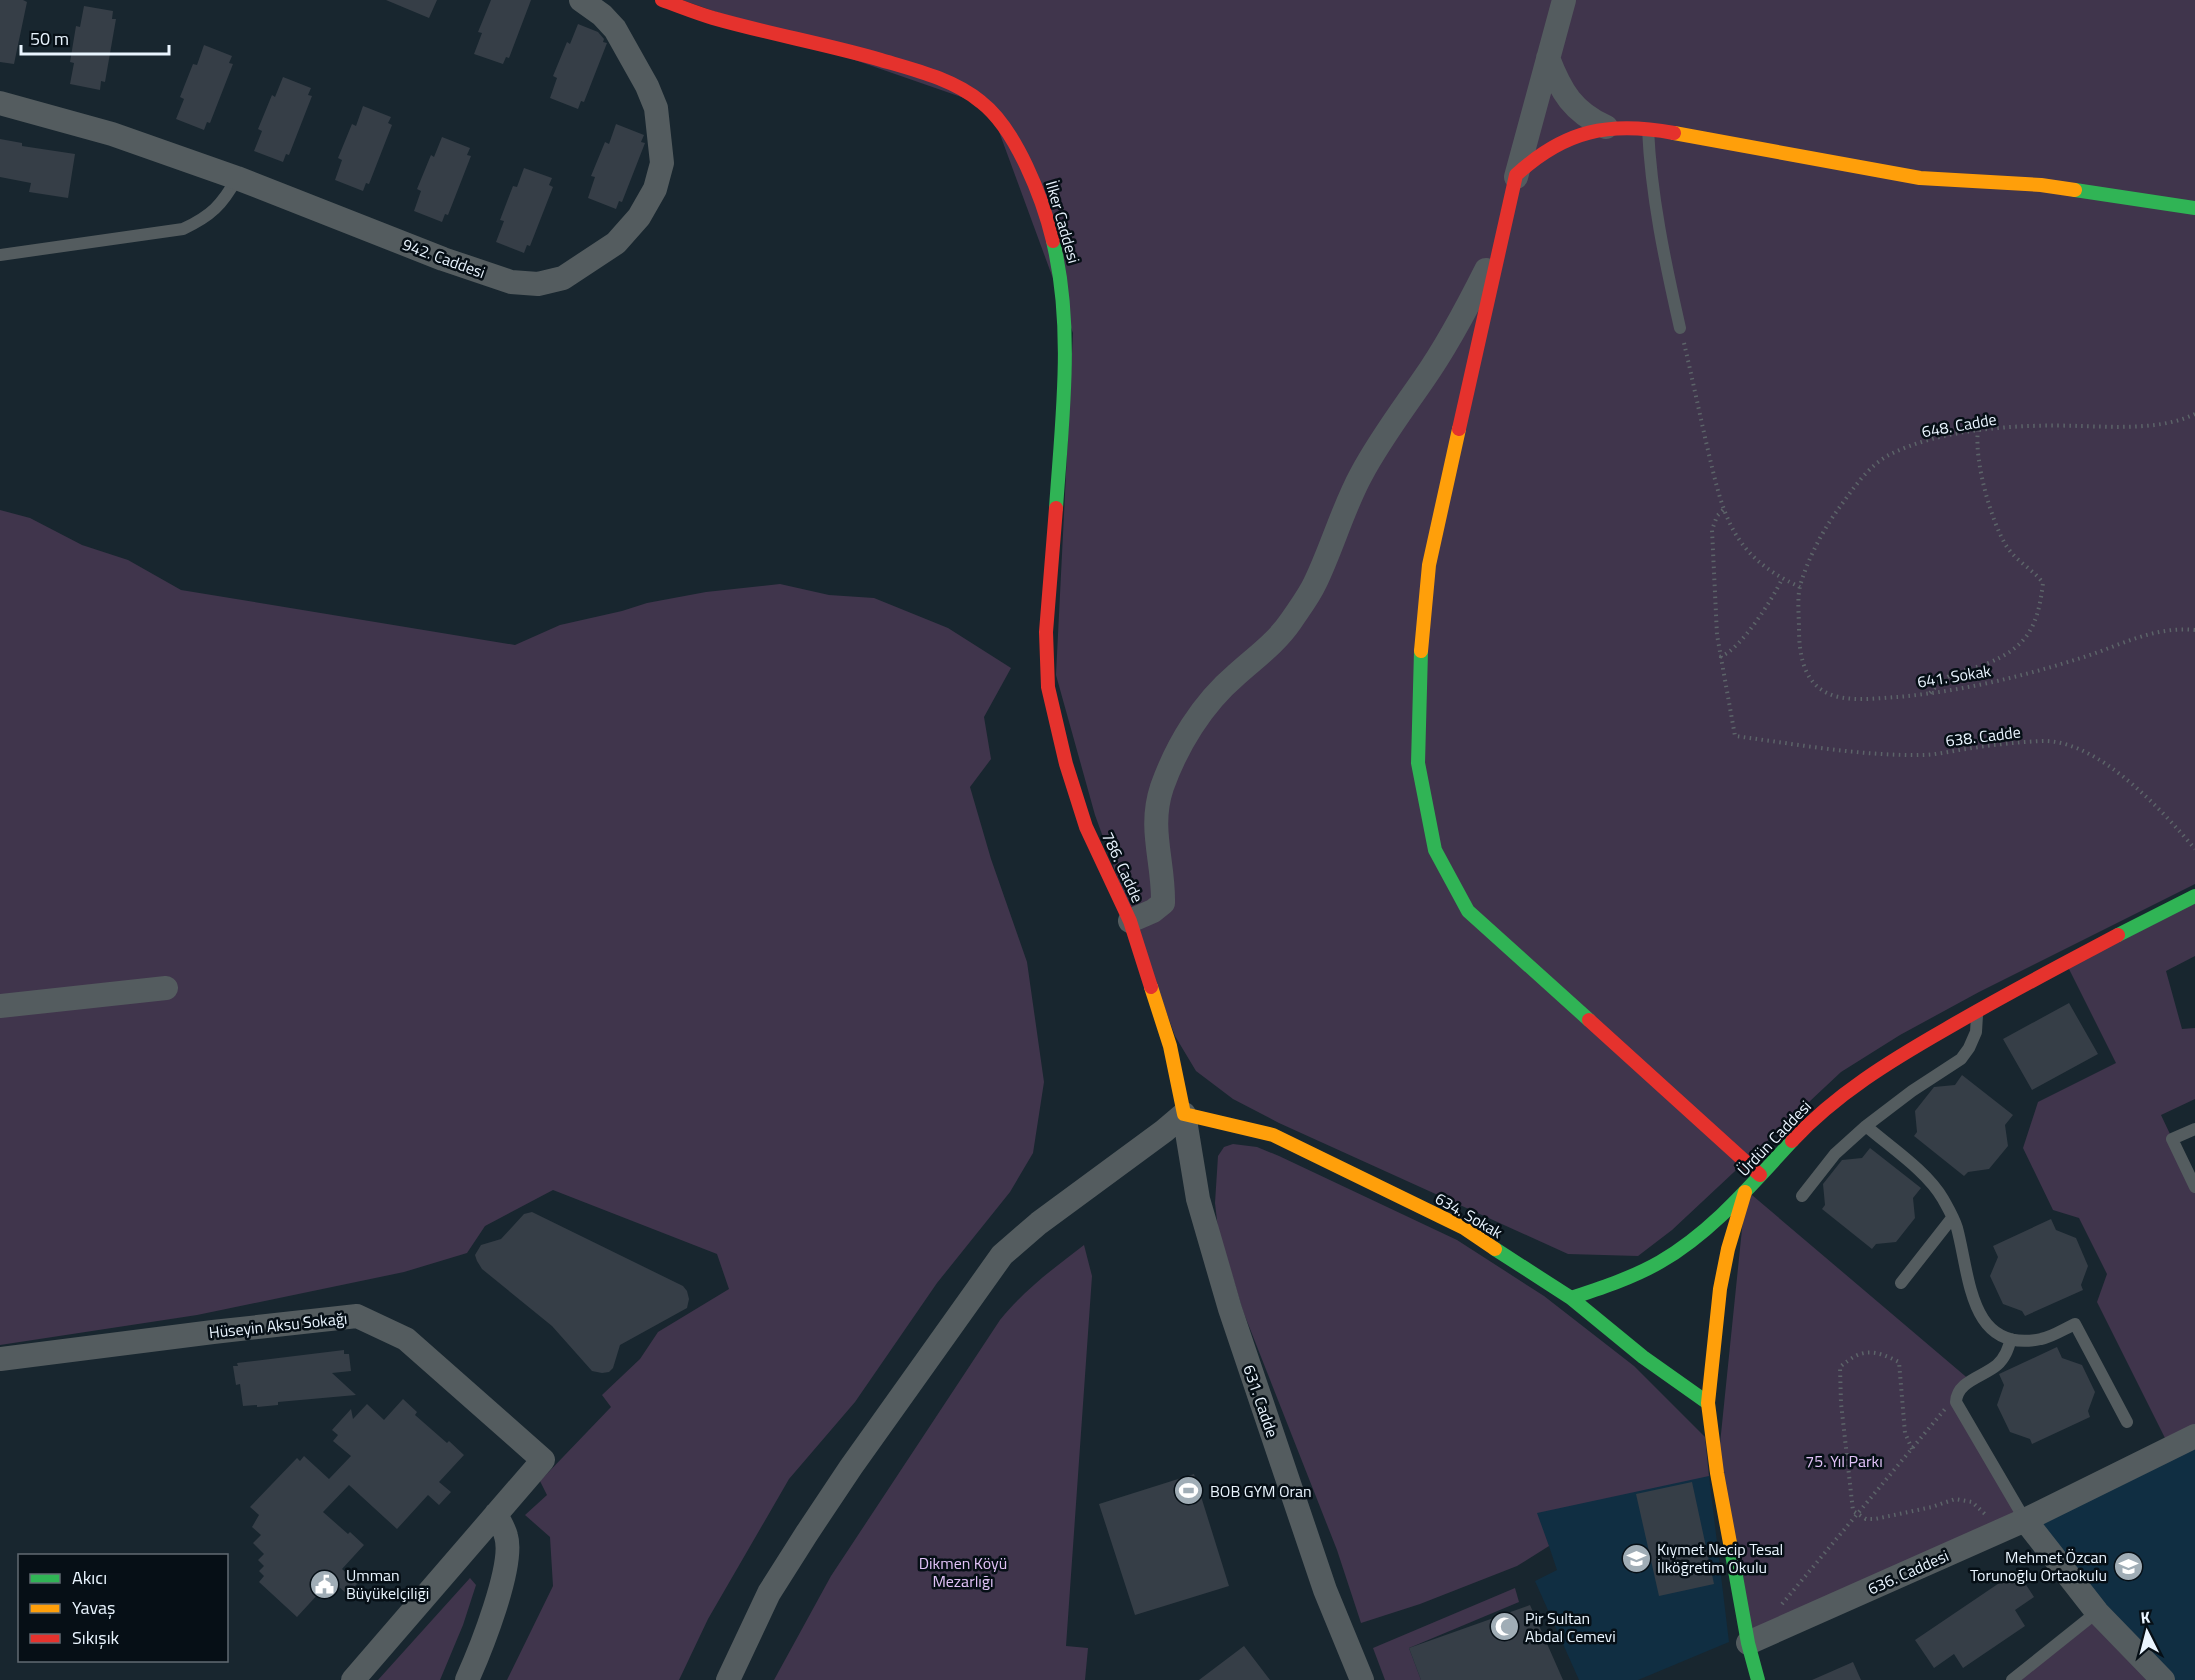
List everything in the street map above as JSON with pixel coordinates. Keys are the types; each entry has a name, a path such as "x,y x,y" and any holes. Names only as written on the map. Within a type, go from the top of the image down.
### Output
{"street":[{"name":"942. Caddesi","path":"0,104 112,134 237,178 443,259 511,282 538,284 562,278 616,243 639,217 654,189 662,163 656,108 647,86 615,29 602,15 581,0"},
{"name":"İlker Caddesi","path":"662,0 712,18 842,49 927,74 961,89 982,102 999,120 1017,146 1032,174 1043,202 1060,269 1064,299 1063,397 1046,632"},
{"path":"1130,921 1153,911 1163,903 1155,811 1163,786 1190,729 1208,704 1235,676 1268,649 1314,586 1359,477 1384,434 1424,379 1472,298 1489,263 1516,175 1564,0"},
{"path":"1548,58 1565,95 1590,120 1606,127"},
{"path":"1760,1175 1468,911 1435,850 1418,763 1420,665 1429,565 1516,175 1540,153 1558,143 1606,127 1648,128 1920,178 2042,185 2195,207"},
{"name":"786. Cadde","path":"1046,632 1048,687 1066,764 1086,827 1130,921 1170,1046 1184,1114"},
{"name":"Ürdün Caddesi","path":"1758,1680 1748,1643 1717,1473 1708,1403 1720,1289 1728,1249 1746,1190 1784,1149 1841,1095 1899,1056 1977,1011 2195,896"},
{"path":"0,1006 166,988"},
{"path":"728,1680 769,1593 807,1533 885,1418 1002,1255 1039,1223 1184,1114"},
{"name":"634. Sokak","path":"1184,1114 1273,1135 1464,1228 1571,1298 1643,1357 1708,1403"},
{"name":"631. Cadde","path":"1184,1114 1198,1199 1230,1309 1325,1590 1362,1680"},
{"path":"1571,1298 1649,1268 1676,1252 1703,1231 1746,1190"},
{"name":"Hüseyin Aksu Sokağı","path":"0,1359 357,1316 406,1339 543,1460 496,1514"},
{"name":"636. Caddesi","path":"1748,1643 2025,1520 2195,1436"},
{"path":"353,1680 496,1514 507,1537 507,1556 500,1590 483,1643 467,1680"},
{"path":"2025,1520 2097,1612 2163,1680"}],"lane":[{"path":"1648,128 1649,157 1662,250 1680,328"},
{"path":"0,255 183,230 202,221 216,210 237,178"},
{"path":"1802,1196 1835,1154 1866,1126 1912,1091 1960,1059 1969,1048 1976,1032 1977,1011"},
{"path":"1866,1126 1928,1179 1942,1197 1956,1226 1969,1289 1979,1315 1999,1336 2019,1341 2043,1339 2075,1324 2127,1422"},
{"path":"2195,1129 2172,1139 2195,1187"},
{"path":"1901,1283 1952,1218"},
{"path":"2011,1339 2007,1353 1999,1364 1982,1376 1964,1384 1956,1393 1956,1402 2025,1520"},
{"path":"2012,1680 2097,1612"}],"path":[{"path":"1680,328 1723,510 1735,535 1752,556 1782,579 1800,588"},
{"name":"648. Cadde","path":"1800,588 1812,554 1830,521 1857,483 1887,456 1929,438 1978,431 2051,425 2144,426 2195,414"},
{"path":"1929,694 1943,680 1987,664 2018,648 2031,631 2041,607 2043,583 2039,577 2021,564 2007,547 1995,520 1981,469 1977,445 1978,431"},
{"path":"1723,510 1717,516 1712,530 1720,657 1728,654 1736,646 1774,598 1782,579"},
{"name":"641. Sokak","path":"1800,588 1801,658 1809,678 1819,690 1840,697 1873,699 1929,694 2012,678 2158,631 2176,628 2195,630"},
{"name":"638. Cadde","path":"1720,657 1735,736 1882,754 1924,755 2046,741 2074,747 2121,775 2159,808 2195,849"},
{"path":"1912,1449 1905,1433 1899,1362 1884,1354 1868,1351 1853,1356 1840,1367 1841,1403 1853,1511 1866,1519 1875,1519 1932,1507 1955,1499 1964,1499 1972,1502 2002,1530"},
{"path":"1778,1609 1943,1411 1956,1402"}],"shaded area":[{"name":"Kıymet Necip Tesal İlköğretim Okulu","path":"1495,1414 1709,1476 1729,1642 1638,1680 1579,1680 1535,1581 1557,1570"},
{"name":"Mehmet Özcan Torunoğlu Ortaokulu","path":"2195,1436 2195,1680 2163,1680 2025,1520"}],"green space":[{"path":"682,0 2195,0 2195,884 1979,992 1900,1035 1841,1072 1672,1230 1638,1256 1568,1254 1279,1123 1233,1099 1196,1071 1175,1036 1095,815 1056,675 1073,333 990,107"},
{"path":"0,510 30,518 82,545 128,560 181,590 515,645 560,625 647,603 706,592 780,584 829,595 874,598 948,628 1011,668 984,717 991,759 970,787 991,859 1027,962 1044,1082 1033,1153 1010,1192 937,1283 855,1402 789,1479 708,1619 679,1680 507,1680 553,1586 550,1537 525,1515 547,1495 540,1481 611,1407 602,1395 640,1359 658,1332 729,1289 717,1254 553,1190 485,1226 467,1253 404,1272 197,1315 0,1345"},
{"path":"2195,896 2195,956 2166,971 2182,1029 2195,1028 2195,1099 2161,1115 2195,1187 2195,1436 2170,1448 2097,1302 2107,1274 2079,1218 2053,1210 2023,1148 2038,1102 2116,1063 2066,963"},
{"path":"1233,1144 1257,1147 1279,1156 1457,1240 1544,1296 1634,1366 1705,1437 1709,1476 1537,1513 1549,1546 1517,1566 1420,1604 1361,1623 1337,1550 1243,1311 1218,1229 1215,1203 1218,1156 1224,1147"},
{"name":"75. Yıl Parkı","path":"1746,1190 1971,1381 1957,1393 2025,1520 1748,1643 1717,1473"},
{"name":"Dikmen Köyü Mezarlığı","path":"1084,1245 1092,1276 1066,1646 1088,1648 1085,1680 774,1680 831,1576 1000,1320 1029,1289"},
{"path":"470,1578 476,1585 463,1625 440,1680 378,1680"},
{"path":"1515,1588 1519,1602 1409,1648 1421,1680 1385,1680 1373,1648"},
{"path":"2097,1612 2163,1680 2016,1680"}],"building":[{"path":"0,0 27,2 14,64 0,62"},
{"path":"386,0 437,0 429,18"},
{"path":"491,0 531,0 509,58 506,57 503,64 474,54 482,33 478,32"},
{"path":"84,6 113,11 112,19 116,19 105,82 101,81 100,90 70,84 74,63 70,62 76,26 80,27"},
{"path":"578,24 598,32 604,39 603,42 607,43 584,102 581,101 578,109 550,98 557,78 553,76 567,42 570,44"},
{"path":"204,45 232,56 229,63 233,64 210,123 207,122 204,130 176,119 184,99 180,97 193,64 197,65"},
{"path":"283,77 311,88 308,95 312,96 289,155 286,154 283,162 254,151 262,131 258,129 272,95 275,97"},
{"path":"363,106 391,117 388,123 392,125 369,184 366,183 363,191 335,180 342,160 338,158 352,124 356,126"},
{"path":"616,124 644,135 641,142 645,143 622,202 619,201 616,209 588,198 595,177 591,176 605,142 609,144"},
{"path":"442,137 470,148 467,155 471,156 448,215 445,214 442,222 414,211 421,191 417,189 431,155 434,157"},
{"path":"0,139 22,143 22,146 75,154 68,198 29,192 31,183 0,177"},
{"path":"524,168 552,178 549,185 553,187 530,246 527,245 524,253 496,242 504,221 500,220 513,186 517,187"},
{"path":"2069,1003 2098,1054 2032,1090 2003,1039"},
{"path":"1962,1075 2013,1115 2005,1125 2008,1146 1989,1169 1968,1172 1964,1176 1914,1136 1917,1132 1915,1111 1934,1087 1955,1085"},
{"path":"1870,1148 1921,1188 1913,1198 1915,1218 1896,1242 1876,1244 1872,1249 1822,1209 1825,1205 1823,1184 1842,1160 1862,1158"},
{"path":"532,1212 683,1286 689,1299 687,1308 620,1345 613,1368 609,1372 592,1371 552,1326 482,1269 477,1261 475,1255 481,1245 501,1239 524,1214"},
{"path":"2051,1219 2056,1230 2076,1238 2088,1266 2081,1285 2083,1290 2025,1316 2022,1311 2003,1304 1990,1276 1998,1257 1993,1246"},
{"path":"2057,1347 2062,1358 2082,1365 2095,1392 2088,1411 2090,1417 2032,1444 2030,1439 2010,1432 1997,1405 2004,1385 1999,1374"},
{"path":"344,1350 344,1354 349,1354 351,1371 332,1373 356,1395 278,1402 278,1405 243,1406 240,1384 236,1385 233,1366 238,1366 237,1363"},
{"path":"403,1399 417,1412 415,1415 464,1455 439,1482 451,1492 439,1505 428,1495 397,1529 349,1485 323,1512 364,1545 342,1569 358,1583 347,1594 331,1580 297,1617 259,1582 264,1576 259,1571 264,1566 258,1560 264,1554 253,1543 261,1535 252,1527 259,1515 250,1507 297,1458 300,1461 304,1456 329,1479 351,1456 333,1441 338,1435 332,1430 351,1409 353,1419 367,1404 384,1420"},
{"path":"1194,1474 1229,1586 1135,1615 1099,1504"},
{"path":"1692,1482 1714,1584 1659,1596 1636,1494"},
{"path":"2017,1571 2034,1597 2015,1610 2025,1626 1963,1668 1954,1654 1934,1668 1915,1640"},
{"name":"Pir Sultan Abdal Cemevi","path":"1530,1605 1563,1680 1421,1680 1409,1648"},
{"path":"1244,1646 1270,1680 1199,1680"},
{"path":"1853,1662 1861,1680 1812,1680"}],"traffic: fast":[{"path":"2075,190 2195,208"},
{"path":"1053,241 1059,274 1065,340 1065,374 1056,508"},
{"path":"1421,651 1418,763 1435,850 1468,911 1589,1020"},
{"path":"2118,935 2195,896"},
{"path":"1571,1298 1639,1273 1679,1250 1714,1222 1792,1141"},
{"path":"1495,1249 1571,1298 1643,1357 1708,1403"},
{"path":"1730,1543 1748,1643 1758,1680"}],"traffic: slow":[{"path":"1674,133 1920,178 2041,185 2075,190"},
{"path":"1421,651 1429,565 1459,429"},
{"path":"1151,987 1170,1046 1184,1114 1273,1135 1464,1228 1495,1249"},
{"path":"1730,1543 1717,1473 1708,1403 1720,1289 1728,1249 1745,1192"}],"traffic: jam":[{"path":"662,0 713,18 860,54 907,68 946,81 970,94 994,114 1017,147 1035,186 1053,241"},
{"path":"1459,429 1516,175 1552,148 1589,133 1629,128 1674,133"},
{"path":"1056,508 1046,632 1048,687 1066,764 1086,827 1130,921 1151,987"},
{"path":"1792,1141 1845,1093 1884,1066 1988,1005 2118,935"},
{"path":"1589,1020 1760,1175"}],"place":[{"name":"BOB GYM Oran","path":"1189,1491"},
{"name":"Kıymet Necip Tesal İlköğretim Okulu","path":"1636,1558"},
{"name":"Mehmet Özcan Torunoğlu Ortaokulu","path":"2128,1566"},
{"name":"Umman Büyükelçiliği","path":"325,1584"},
{"name":"Pir Sultan Abdal Cemevi","path":"1504,1627"}]}
